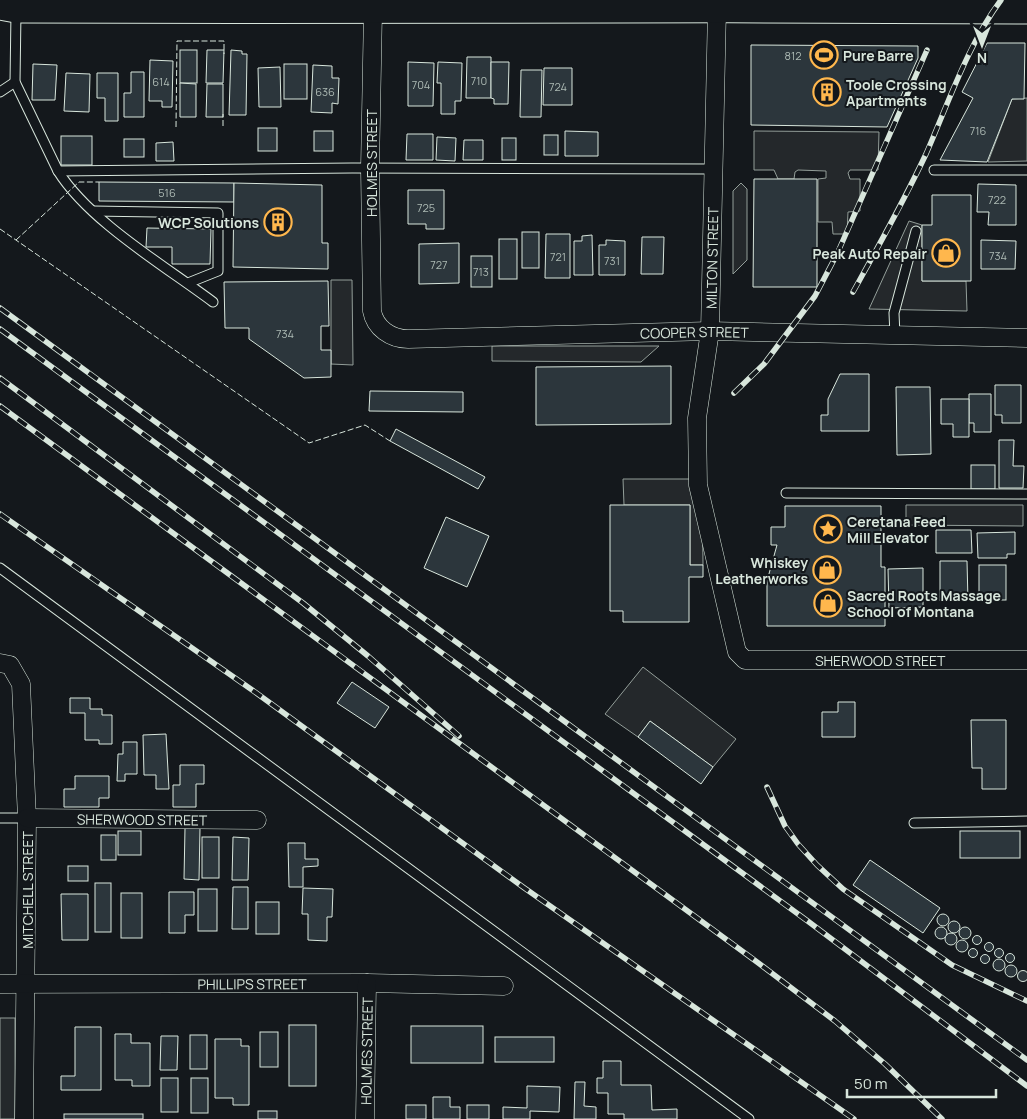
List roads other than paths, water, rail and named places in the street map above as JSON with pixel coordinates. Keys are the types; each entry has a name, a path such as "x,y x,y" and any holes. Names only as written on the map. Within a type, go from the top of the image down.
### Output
{"street":[{"path":"8,9 228,6 373,11 717,9 824,4 946,5 1027,11"},
{"name":"MILTON STREET","path":"717,9 710,331 697,418 698,485 737,652"},
{"name":"HOLMES STREET","path":"372,314 370,168 373,11"},
{"name":"COOPER STREET","path":"372,314 382,330 392,336 404,339 710,331 1027,338"},
{"name":"SHERWOOD STREET","path":"737,652 745,660 1027,660"},
{"name":"MITCHELL STREET","path":"5,664 22,684 27,818 27,984 24,1119"},
{"name":"SHERWOOD STREET","path":"27,818 257,820"},
{"name":"HOLMES STREET","path":"364,1119 367,983"},
{"name":"PHILLIPS STREET","path":"0,984 367,983 504,986"}],"lane":[{"path":"8,9 15,82 58,171 70,190 93,212 212,302"},
{"path":"0,92 15,82"},
{"path":"58,171 370,168 713,169"},
{"path":"934,170 1027,170"},
{"path":"93,212 218,213 218,271 188,283"},
{"path":"896,336 894,313 916,231"},
{"path":"786,493 1027,494"},
{"path":"0,568 749,1119"},
{"path":"0,818 27,818"},
{"path":"914,822 1027,821"}],"railway":[{"path":"853,292 918,172 978,36 1001,0"},
{"path":"734,393 764,364 815,296 837,254 927,50"},
{"path":"0,308 1027,1060"},
{"path":"0,329 809,922 1027,1086"},
{"path":"0,378 303,603 368,656 459,736"},
{"path":"0,406 835,1021 885,1064 942,1119"},
{"path":"0,514 255,692 523,887 854,1119"},
{"path":"767,787 785,826 798,844 843,889 952,965 1027,1001"}],"place":[{"name":"Pure Barre","path":"824,55"},
{"name":"Toole Crossing Apartments","path":"827,92"},
{"name":"WCP Solutions","path":"278,222"},
{"name":"Peak Auto Repair","path":"946,253"},
{"name":"Ceretana Feed Mill Elevator","path":"828,529"},
{"name":"Whiskey Leatherworks","path":"827,570"},
{"name":"Sacred Roots Massage School of Montana","path":"828,603"}]}
